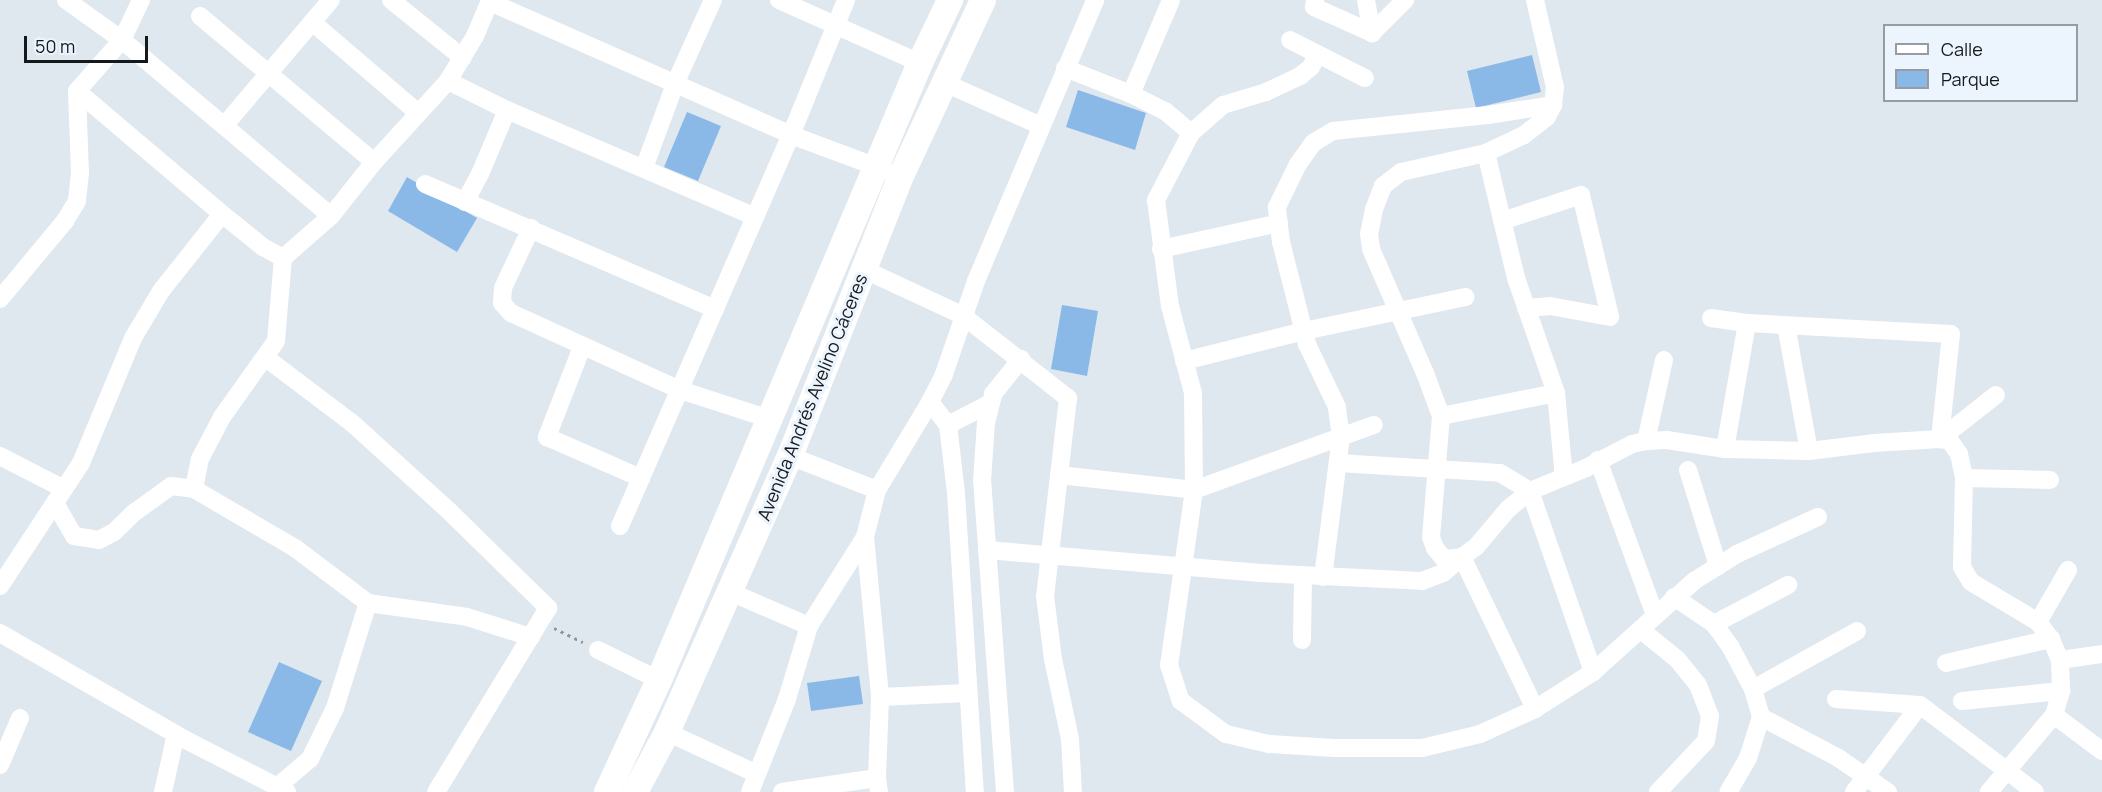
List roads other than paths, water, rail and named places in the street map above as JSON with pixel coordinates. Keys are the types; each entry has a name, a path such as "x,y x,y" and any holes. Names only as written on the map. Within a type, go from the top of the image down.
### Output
{"street":[{"path":"66,0 122,40 332,216"},
{"path":"0,299 65,221 77,201 80,173 77,91 122,40 141,0"},
{"path":"224,126 331,0"},
{"path":"391,0 463,58"},
{"path":"644,168 675,84 713,0"},
{"path":"779,0 920,63"},
{"path":"620,526 755,217 846,0"},
{"name":"Avenida Andrés Avelino Cáceres","path":"607,792 659,680 920,63 950,0"},
{"name":"Avenida Andrés Avelino Cáceres","path":"635,792 667,732 790,456 901,176 984,0"},
{"path":"750,792 787,699 809,626 865,537 877,490 930,402 944,374 962,315 1095,0"},
{"path":"1131,94 1171,0"},
{"path":"1315,0 1314,7 1372,33"},
{"path":"1366,0 1372,33"},
{"path":"1372,33 1405,0"},
{"path":"1462,557 1444,560 1431,537 1441,416 1399,311 1371,249 1371,226 1383,186 1401,172 1486,153 1524,135 1547,117 1553,105 1555,87 1535,0"},
{"path":"194,489 200,459 222,417 276,341 283,258 332,216 374,162 448,81 463,58 490,1 790,135 901,176"},
{"path":"200,16 374,162"},
{"path":"312,22 418,113"},
{"path":"1290,40 1365,78"},
{"path":"1317,55 1311,68 1300,76 1266,92 1223,105 1191,133 1156,200 1170,306 1193,393 1194,490 1169,666 1181,701 1226,734 1280,744 1422,748 1480,734 1535,709 1593,672 1674,597 1737,554 1818,517"},
{"path":"1065,68 1131,94 1165,111 1191,133"},
{"path":"448,81 507,110 755,217"},
{"path":"945,83 1041,126"},
{"path":"77,91 262,247 283,258"},
{"path":"1323,577 1341,437 1337,407 1307,344 1281,242 1277,207 1298,164 1313,143 1333,130 1488,115 1553,105"},
{"path":"465,202 480,174 507,110"},
{"path":"1486,153 1516,278 1556,393 1564,477"},
{"path":"425,184 715,309"},
{"path":"1502,221 1581,195 1610,317 1550,306 1526,308"},
{"path":"0,586 81,463 133,338 161,291 222,214"},
{"path":"1161,249 1278,223"},
{"path":"531,228 503,288 502,303 511,314 680,390 770,419"},
{"path":"865,270 962,315 1068,398 1045,596 1053,659 1070,739 1073,792"},
{"path":"1184,361 1304,331 1465,297"},
{"path":"1711,318 1747,323 1951,334 1941,439"},
{"path":"1725,449 1747,323"},
{"path":"1786,325 1809,451"},
{"path":"582,347 547,437 641,478"},
{"path":"266,357 352,423 448,511 548,608 436,792"},
{"path":"1005,792 982,481 986,423 993,394 1021,359"},
{"path":"1646,441 1664,360"},
{"path":"1441,416 1556,393"},
{"path":"1941,439 1996,395"},
{"path":"930,402 948,424 956,493 975,792"},
{"path":"948,424 991,403"},
{"path":"1059,475 1194,490 1374,425"},
{"path":"987,550 1303,576 1422,581 1443,573 1476,547 1508,509 1530,490 1564,477 1632,444 1667,440 1725,449 1809,451 1941,439 1950,441 1959,454 1964,478 1962,567 1971,582 2038,622 2051,639 2060,660 2061,691 2054,715 1989,792"},
{"path":"0,456 59,496 74,536 99,540 114,532 135,512 171,486 194,489 295,548 368,603 467,616 535,629"},
{"path":"790,456 877,490"},
{"path":"1598,460 1655,615"},
{"path":"1338,463 1500,473 1530,490 1593,672"},
{"path":"1689,470 1718,567"},
{"path":"1964,478 2050,480"},
{"path":"782,792 878,785 880,697 865,537"},
{"path":"1462,557 1535,709"},
{"path":"2038,622 2068,570"},
{"path":"1302,640 1303,576"},
{"path":"1714,624 1788,585"},
{"path":"730,592 809,626"},
{"path":"1674,597 1714,624 1730,646 1753,689 1761,717 1748,758 1729,792"},
{"path":"0,633 176,734 283,789 310,759 335,708 368,603"},
{"path":"1641,630 1677,659 1698,685 1710,716 1706,741 1658,792"},
{"path":"1753,689 1857,631"},
{"path":"1946,663 2051,639"},
{"path":"598,650 659,680"},
{"path":"2060,660 2102,654"},
{"path":"1962,701 2061,691"},
{"path":"880,697 968,693"},
{"path":"1836,699 1920,705 2036,792"},
{"path":"1860,785 1920,705"},
{"path":"2054,715 2102,751"},
{"path":"1761,717 1837,758 1860,785 1888,792"},
{"path":"0,765 20,718"},
{"path":"667,732 757,774"},
{"path":"163,792 176,734"}]}
